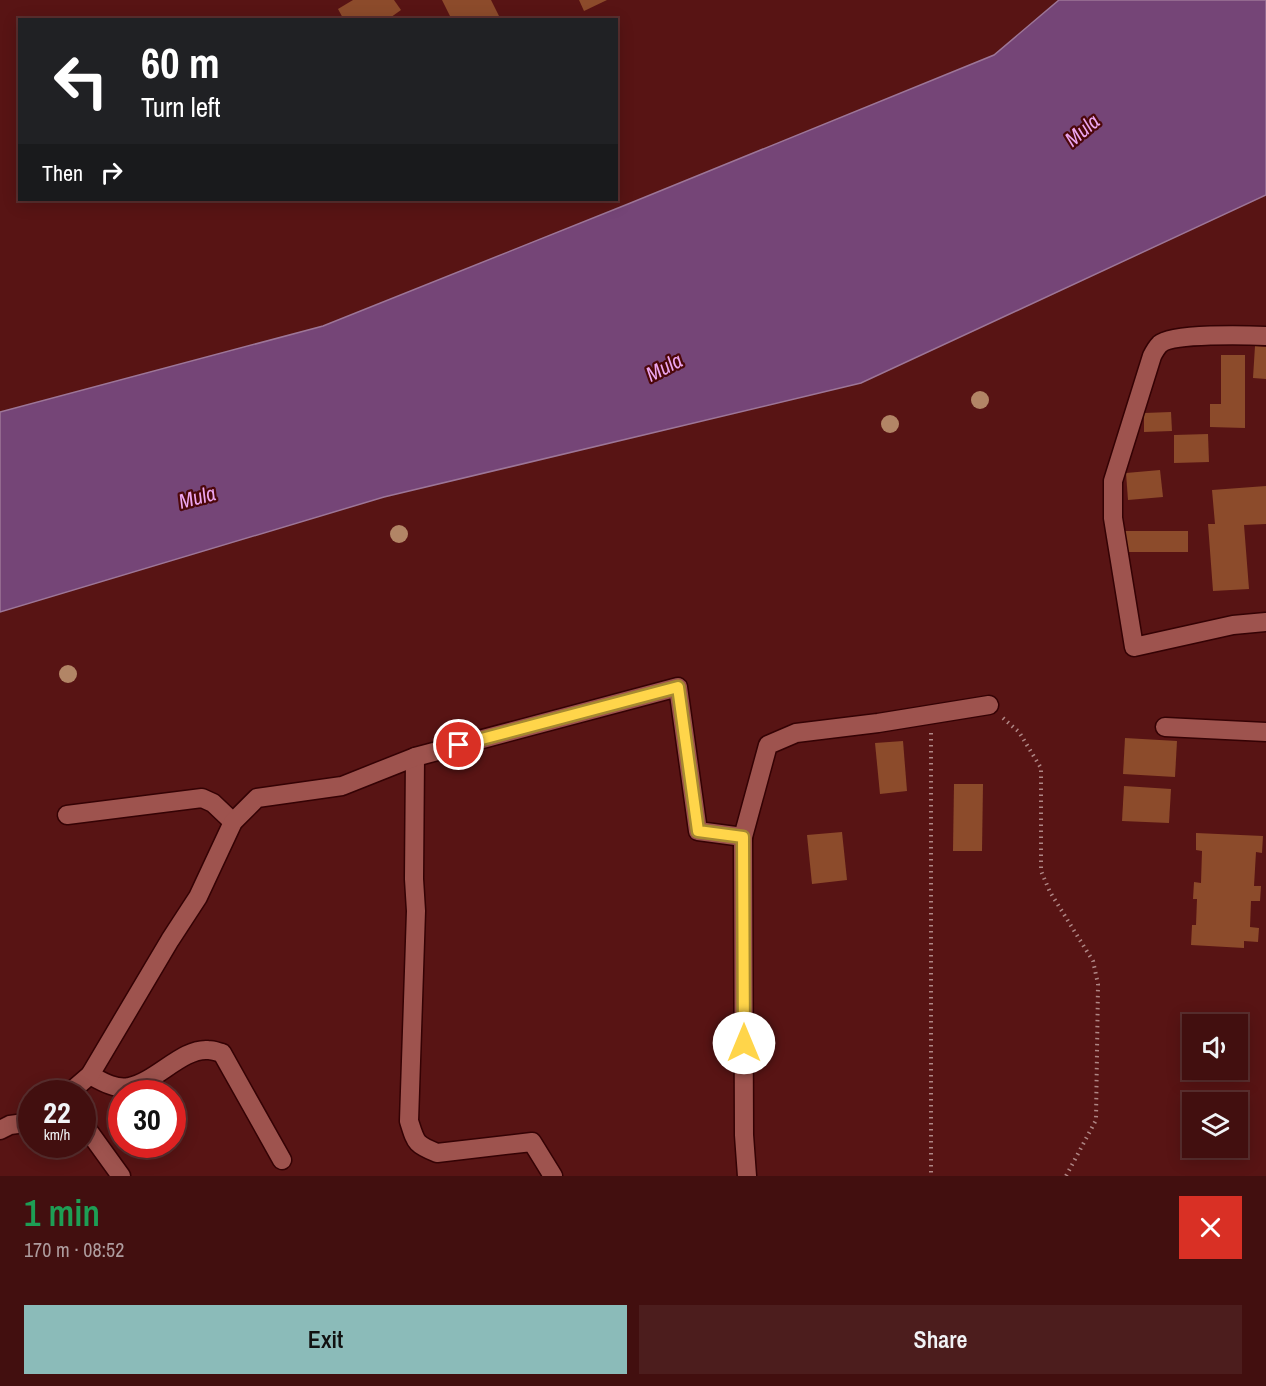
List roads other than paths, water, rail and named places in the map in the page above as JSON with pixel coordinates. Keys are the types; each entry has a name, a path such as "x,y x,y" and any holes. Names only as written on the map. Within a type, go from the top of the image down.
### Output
{"street":[{"path":"1266,336 1229,335 1171,339 1160,343 1152,356 1113,481 1112,498 1113,518 1134,647 1233,625 1266,622"},
{"path":"84,1080 90,1075 198,897 233,822 257,798 342,786 415,757 678,687 698,831 743,837"},
{"path":"747,1176 744,1123 743,837 768,745 796,733 878,723 989,705"},
{"path":"1165,727 1266,732"},
{"path":"415,757 416,911 409,1121 415,1140 424,1148 437,1153 532,1142 553,1176"},
{"path":"67,816 202,798 213,803 233,822"},
{"path":"90,1075 109,1085 128,1088 150,1079 190,1053 207,1050 222,1053 282,1160"},
{"path":"0,1130 18,1124"},
{"path":"96,1141 121,1176"}],"water":[{"name":"Mula","path":"1059,0 1266,0 1266,195 861,383 384,497 0,612 0,412 323,326 994,55"}]}
